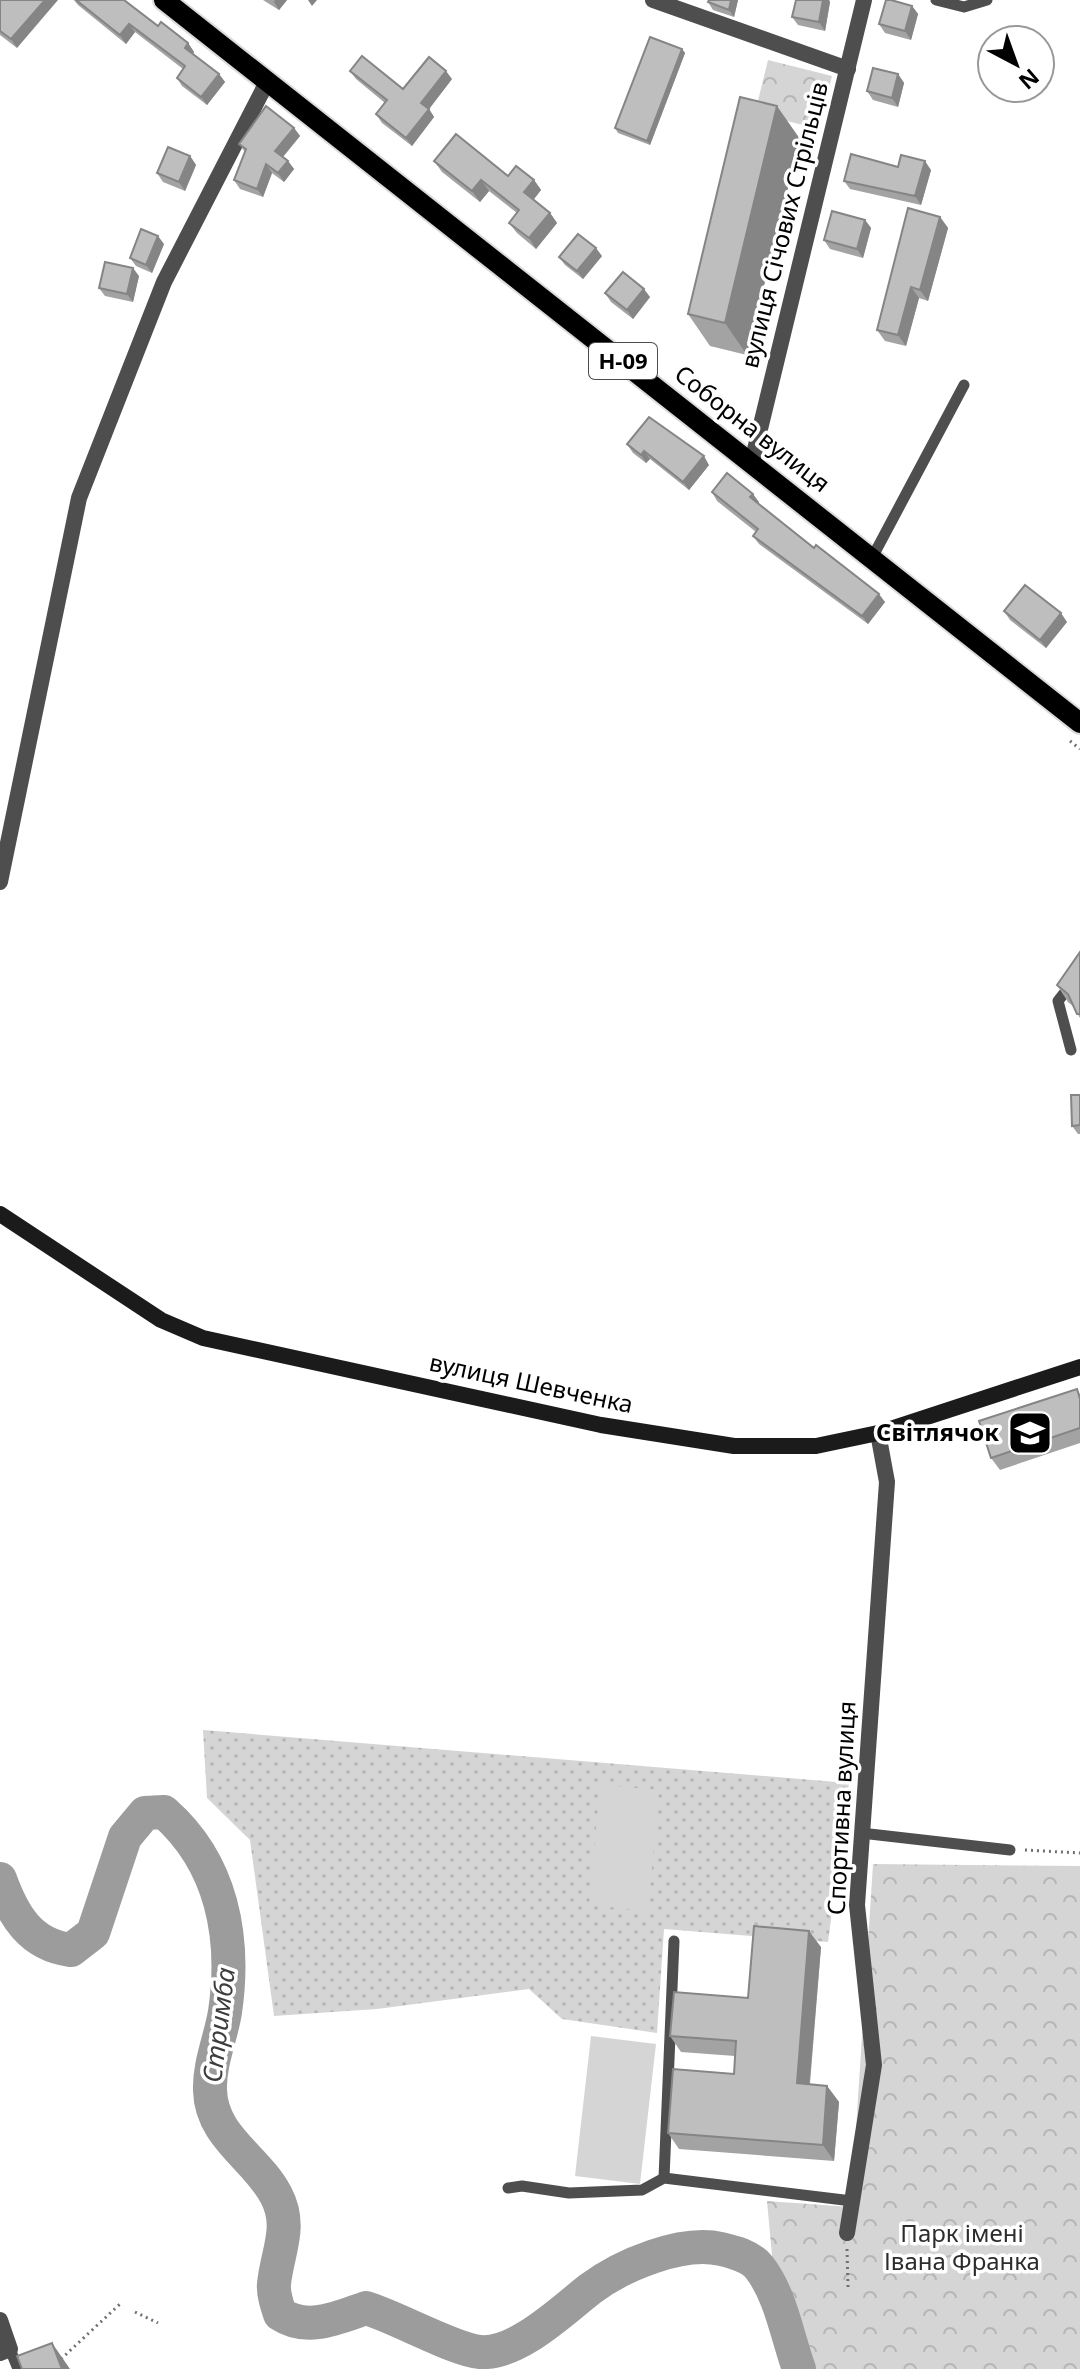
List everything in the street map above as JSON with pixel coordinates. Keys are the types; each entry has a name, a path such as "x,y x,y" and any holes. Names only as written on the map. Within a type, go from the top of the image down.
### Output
{"main road":[{"name":"Соборна вулиця","path":"164,0 1080,723"}],"street":[{"path":"653,0 848,69"},
{"name":"вулиця Січових Стрільців","path":"752,462 864,0"},
{"path":"0,882 79,498 164,282 267,82"},
{"name":"вулиця Шевченка","path":"0,1214 161,1320 203,1338 601,1425 734,1446 816,1446 878,1433 1080,1367"},
{"name":"Спортивна вулиця","path":"847,2233 874,2065 857,1905 887,1482 878,1433"},
{"path":"0,2320 5,2351"}],"lane":[{"path":"936,0 964,7 987,0"},
{"path":"872,558 964,385"},
{"path":"1071,1050 1058,1001 1080,973"},
{"path":"862,1833 1010,1850"},
{"path":"664,2178 674,1941"},
{"path":"508,2188 522,2186 569,2193 642,2190 664,2178 852,2201"},
{"path":"5,2351 18,2369"}],"path":[{"path":"1010,1850 1080,1853"},
{"path":"847,2233 848,2287"},
{"path":"58,2361 120,2304"},
{"path":"135,2312 158,2323"}],"green space":[{"path":"768,60 832,76 819,129 755,113"},
{"path":"203,1730 849,1783 828,1942 664,1929 657,2033 562,2019 529,1989 377,2009 274,2016 250,1840 207,1798"},
{"path":"600,1785 659,1790 648,1911 589,1905"},
{"name":"Парк імені Івана Франка","path":"873,1864 1080,1866 1080,2369 799,2369 776,2299 767,2201 851,2207"},
{"path":"591,2036 656,2044 640,2184 575,2176"}],"building":[{"path":"0,0 45,0 11,39 0,31"},
{"path":"76,0 124,0 158,26 161,22 188,43 185,48 219,74 201,97 177,78 185,66 129,24 120,35"},
{"path":"731,0 729,10 708,2"},
{"path":"796,0 823,0 819,22 792,17"},
{"path":"886,0 912,6 905,31 879,24"},
{"path":"650,37 682,49 647,141 615,128"},
{"path":"362,56 403,89 429,57 446,71 421,103 429,109 406,138 376,114 387,100 350,71"},
{"path":"873,68 898,74 892,98 867,91"},
{"path":"740,97 777,106 725,323 688,314"},
{"path":"266,106 294,128 275,151 288,161 278,173 266,164 257,189 234,180 246,149 239,144"},
{"path":"456,134 508,176 516,166 534,180 524,192 550,213 529,238 509,223 519,210 481,180 472,191 434,161"},
{"path":"168,147 190,156 179,182 157,173"},
{"path":"851,154 898,167 901,155 925,161 915,196 844,181"},
{"path":"908,208 940,217 920,290 911,287 898,335 877,330"},
{"path":"832,211 865,220 857,249 824,240"},
{"path":"141,229 158,236 146,265 130,258"},
{"path":"578,234 596,248 577,271 559,257"},
{"path":"105,262 133,268 127,294 99,288"},
{"path":"623,272 644,289 627,310 605,293"},
{"path":"649,417 704,456 683,482 644,451 641,455 627,444"},
{"path":"727,473 753,494 750,497 814,548 816,545 879,594 862,616 753,536 758,529 712,492"},
{"path":"1025,585 1061,613 1040,640 1004,611"},
{"path":"1080,952 1080,1014 1077,1014 1068,994 1057,985"},
{"path":"1071,1095 1080,1095 1080,1125 1072,1126"},
{"path":"1077,1389 1080,1428 991,1458 979,1421"},
{"path":"754,1926 809,1931 797,2083 827,2086 823,2145 668,2133 673,2069 734,2074 736,2041 670,2036 674,1992 748,1998"},
{"path":"52,2343 62,2369 22,2369 17,2356"}],"waterway":[{"name":"Стримба","path":"0,1879 11,1905 25,1926 44,1942 71,1950 93,1933 125,1837 145,1813 164,1812 200,1854 220,1903 228,1956 225,2012 210,2080 212,2106 226,2134 267,2182 281,2207 284,2229 274,2288 280,2314 311,2323 366,2308 456,2346 480,2352 494,2351 539,2330 618,2271 671,2251 705,2247 742,2255 759,2267 778,2303 799,2369"}],"place":[{"name":"Світлячок","path":"1030,1433"}]}
